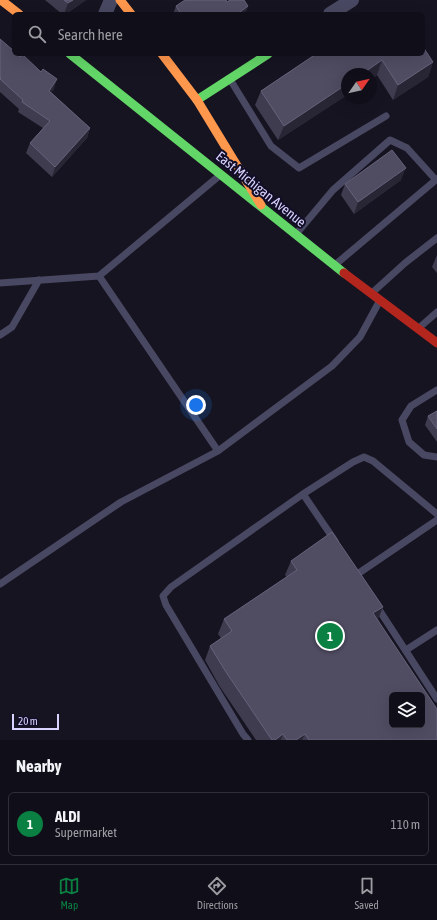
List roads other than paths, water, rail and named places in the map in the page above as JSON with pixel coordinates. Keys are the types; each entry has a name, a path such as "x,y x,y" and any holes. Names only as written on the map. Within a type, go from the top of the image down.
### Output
{"main road":[{"path":"1,0 16,12"},
{"path":"120,0 129,12"},
{"path":"164,56 197,100 264,210"},
{"path":"197,100 265,56"},
{"name":"East Michigan Avenue","path":"83,58 220,175 437,343"}],"street":[{"path":"106,12 111,0"},
{"path":"333,12 352,0"}],"lane":[{"path":"230,79 272,146 299,168 386,116"},
{"path":"295,234 333,190 390,140 407,148 436,179 335,265"},
{"path":"0,283 99,276 220,175"},
{"path":"372,294 437,238"},
{"path":"99,276 218,451"},
{"path":"0,335 12,327 39,280"},
{"path":"0,584 121,502 218,451 332,366 360,337 380,300"},
{"path":"418,329 437,312"},
{"path":"437,390 411,406 402,420 409,442 424,456 437,457"},
{"path":"248,740 166,605 163,596 171,588 303,494 353,462 364,457 373,461 437,514"},
{"path":"303,494 339,548"},
{"path":"352,568 358,578 437,520"},
{"path":"373,600 437,699"},
{"path":"406,650 437,630"}],"place":[{"name":"ALDI","path":"330,636"}]}
